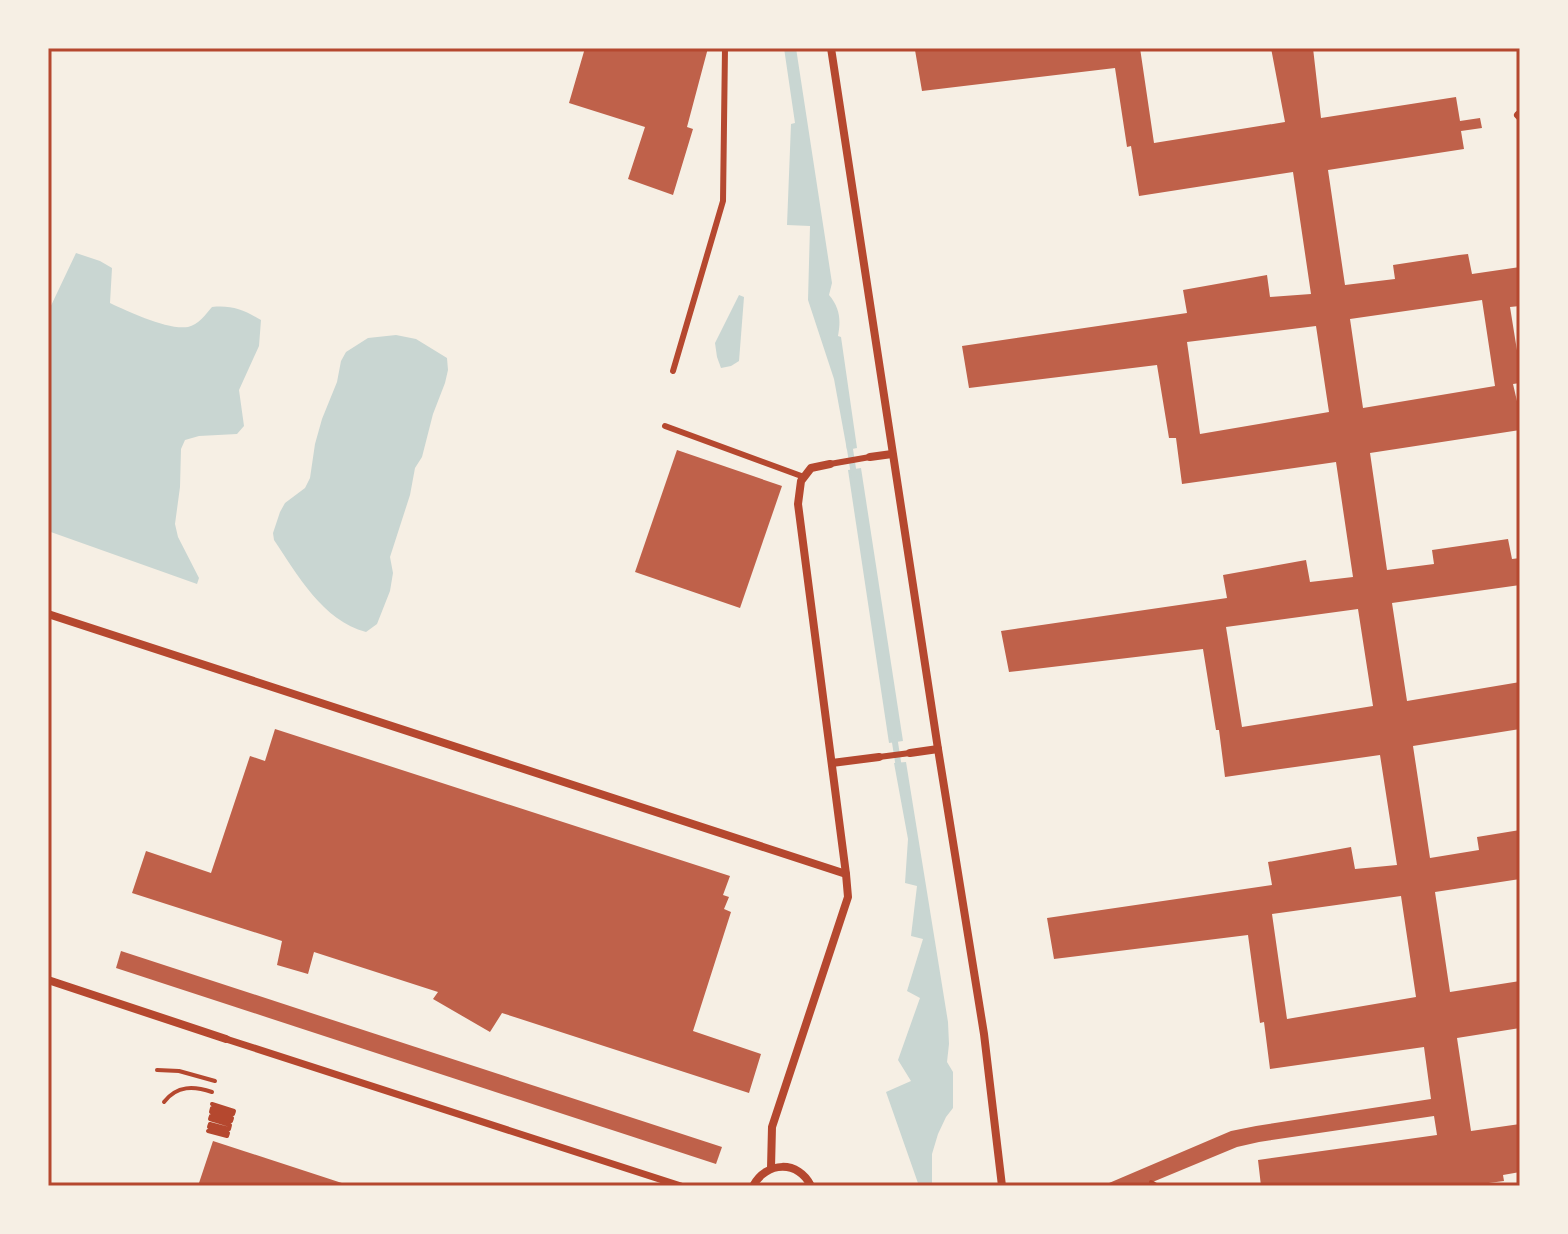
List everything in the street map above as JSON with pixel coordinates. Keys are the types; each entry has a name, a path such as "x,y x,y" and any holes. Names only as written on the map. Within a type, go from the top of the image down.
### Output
{"street":[{"path":"831,48 984,1034 1002,1185"},
{"path":"870,457 892,454"},
{"path":"771,1168 772,1127 848,897 798,504 801,481 811,468 830,464"},
{"path":"48,614 846,874"},
{"path":"910,753 938,749"},
{"path":"832,763 879,757"},
{"path":"48,980 681,1186"},
{"path":"753,1186 762,1174 781,1166 801,1172 811,1186"}],"lane":[{"path":"673,371 723,201 725,48"},
{"path":"665,426 804,477"},
{"path":"830,464 870,457"},
{"path":"879,757 910,753"}],"path":[{"path":"157,1070 179,1071 215,1081"},
{"path":"164,1102 174,1091 191,1087 212,1092"},
{"path":"208,1131 227,1136 228,1133 209,1127 210,1124 229,1129 230,1125 210,1119 211,1116 231,1121 232,1118 211,1112 212,1108 233,1114 234,1111 212,1104"},
{"path":"1151,1182 1158,1186"}],"shaded area":[{"path":"784,48 796,48 832,283 829,295 839,314 838,336 841,337 857,448 847,450 834,379 808,300 810,226 787,225 791,124 795,123"},
{"path":"76,253 112,268 110,303 148,320 188,327 198,322 212,307 226,307 261,320 259,346 239,390 244,426 237,434 185,440 181,449 175,524 178,537 199,578 197,584 48,531 48,312"},
{"path":"739,295 744,297 739,361 721,368 715,343"},
{"path":"396,335 416,339 447,358 448,370 422,457 415,468 410,495 390,557 393,573 390,591 377,624 366,632 337,618 312,595 274,540 273,533 285,503 305,488 310,478 322,419 346,352 368,338"},
{"path":"861,468 903,741 889,743 848,470"},
{"path":"906,762 948,1022 947,1062 953,1072 953,1108 938,1134 932,1154 932,1186 919,1186 886,1092 911,1081 898,1060 920,998 907,991 923,939 911,936 917,886 905,883 908,839 894,763"}],"building":[{"path":"585,48 708,48 687,127 693,129 673,195 628,179 645,127 569,103"},
{"path":"1140,48 1154,143 1285,122 1271,48 1313,48 1321,118 1456,97 1460,121 1480,118 1482,128 1461,131 1464,149 1328,170 1345,285 1395,279 1393,265 1468,254 1472,274 1520,267 1520,306 1510,307 1520,369 1520,383 1513,384 1520,414 1520,430 1370,453 1387,570 1434,564 1432,550 1508,539 1512,559 1520,558 1520,585 1392,603 1407,701 1520,682 1520,729 1413,746 1430,858 1479,850 1477,837 1520,830 1520,879 1435,892 1450,992 1520,981 1520,1028 1457,1038 1471,1131 1520,1124 1520,1172 1503,1175 1504,1181 1482,1186 1261,1186 1258,1160 1437,1135 1434,1116 1259,1142 1237,1147 1143,1186 1102,1186 1231,1131 1431,1099 1424,1047 1270,1069 1264,1022 1260,1023 1248,935 1054,959 1047,918 1272,885 1268,862 1351,847 1355,869 1397,865 1380,755 1225,777 1203,649 1009,672 1001,631 1227,598 1223,575 1306,560 1310,582 1353,577 1336,462 1182,484 1176,438 1169,438 1157,365 969,388 962,346 1187,313 1183,290 1267,275 1270,297 1311,294 1293,172 1139,196 1131,146 1127,147 1115,68 922,91 915,50","holes":["1482,300 1495,386 1363,408 1350,319","1316,326 1329,412 1200,434 1187,342","1358,609 1373,706 1242,727 1226,627","1401,896 1416,997 1287,1019 1272,914"]},
{"path":"677,450 782,486 740,608 635,572"},
{"path":"275,729 730,876 723,895 729,897 724,909 731,912 693,1031 761,1054 749,1093 502,1013 490,1032 433,999 438,992 314,952 308,974 277,965 282,941 132,893 146,851 211,873 250,756 265,761"},
{"path":"121,951 722,1147 716,1164 116,968"},
{"path":"213,1141 348,1185 348,1186 198,1186"}],"waterway":[{"path":"849,443 854,475"},
{"path":"894,736 899,768"}]}
